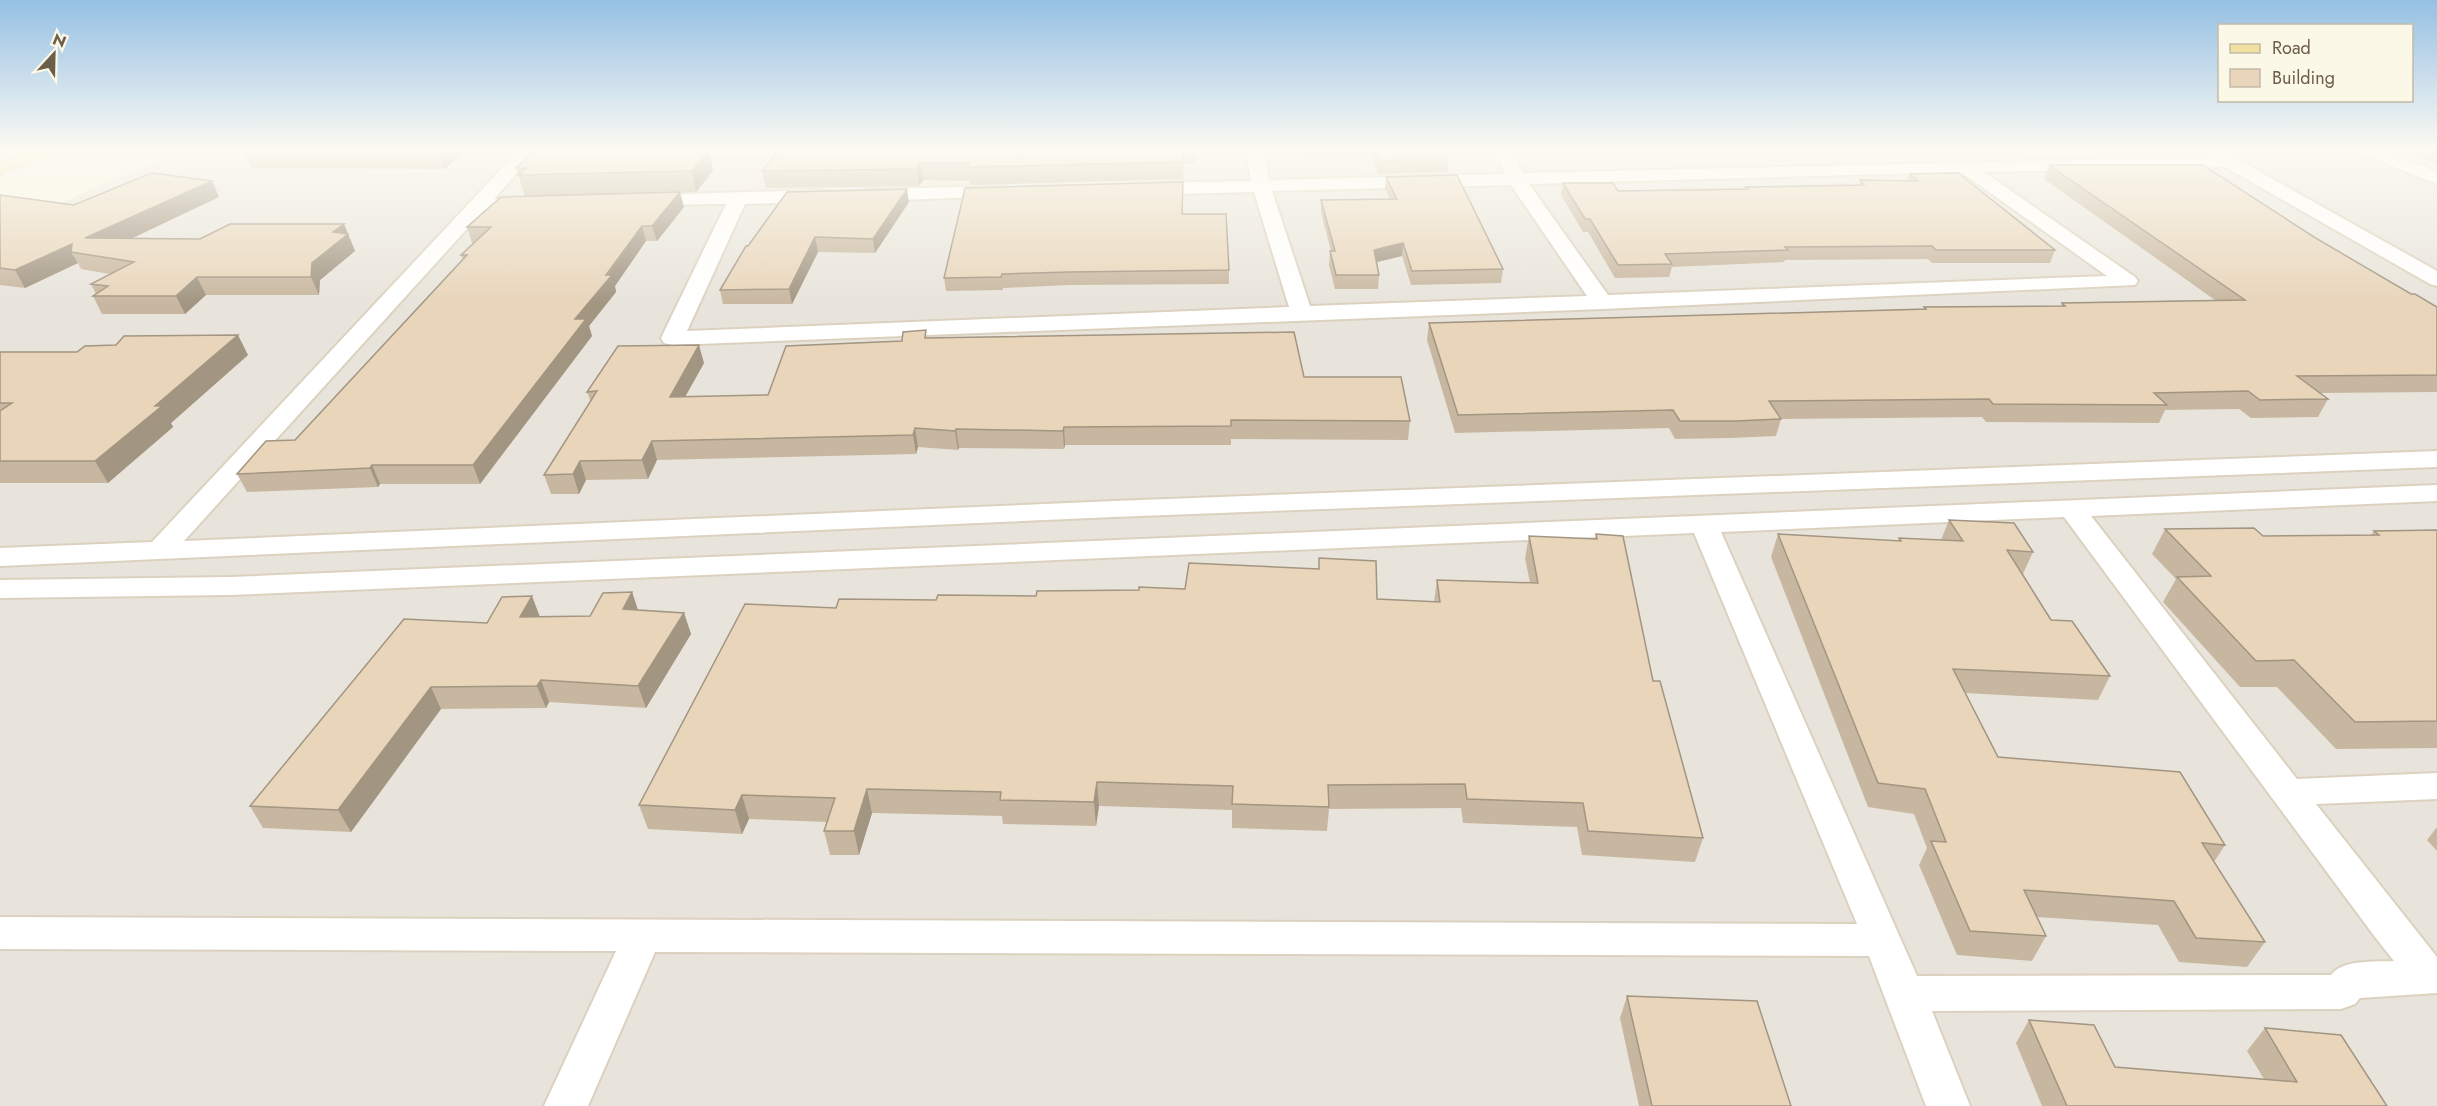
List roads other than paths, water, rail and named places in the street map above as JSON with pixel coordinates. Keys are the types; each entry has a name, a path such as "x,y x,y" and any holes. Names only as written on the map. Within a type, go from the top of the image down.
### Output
{"street":[{"path":"158,552 483,202"},
{"path":"736,202 672,338 2128,281 2014,202"},
{"path":"1266,202 1302,314"},
{"path":"1532,202 1603,303"},
{"path":"2300,202 2436,278"},
{"path":"479,205 550,203"},
{"path":"0,557 1102,510 2437,459"},
{"path":"0,589 230,586 2437,493"},
{"path":"2072,509 2288,792 2433,975"},
{"path":"1704,524 1883,940 1948,1106"},
{"path":"2288,792 2437,786"},
{"path":"0,933 1883,940"},
{"path":"566,1106 643,935"},
{"path":"1904,994 2341,992 2349,982 2433,975"}]}
